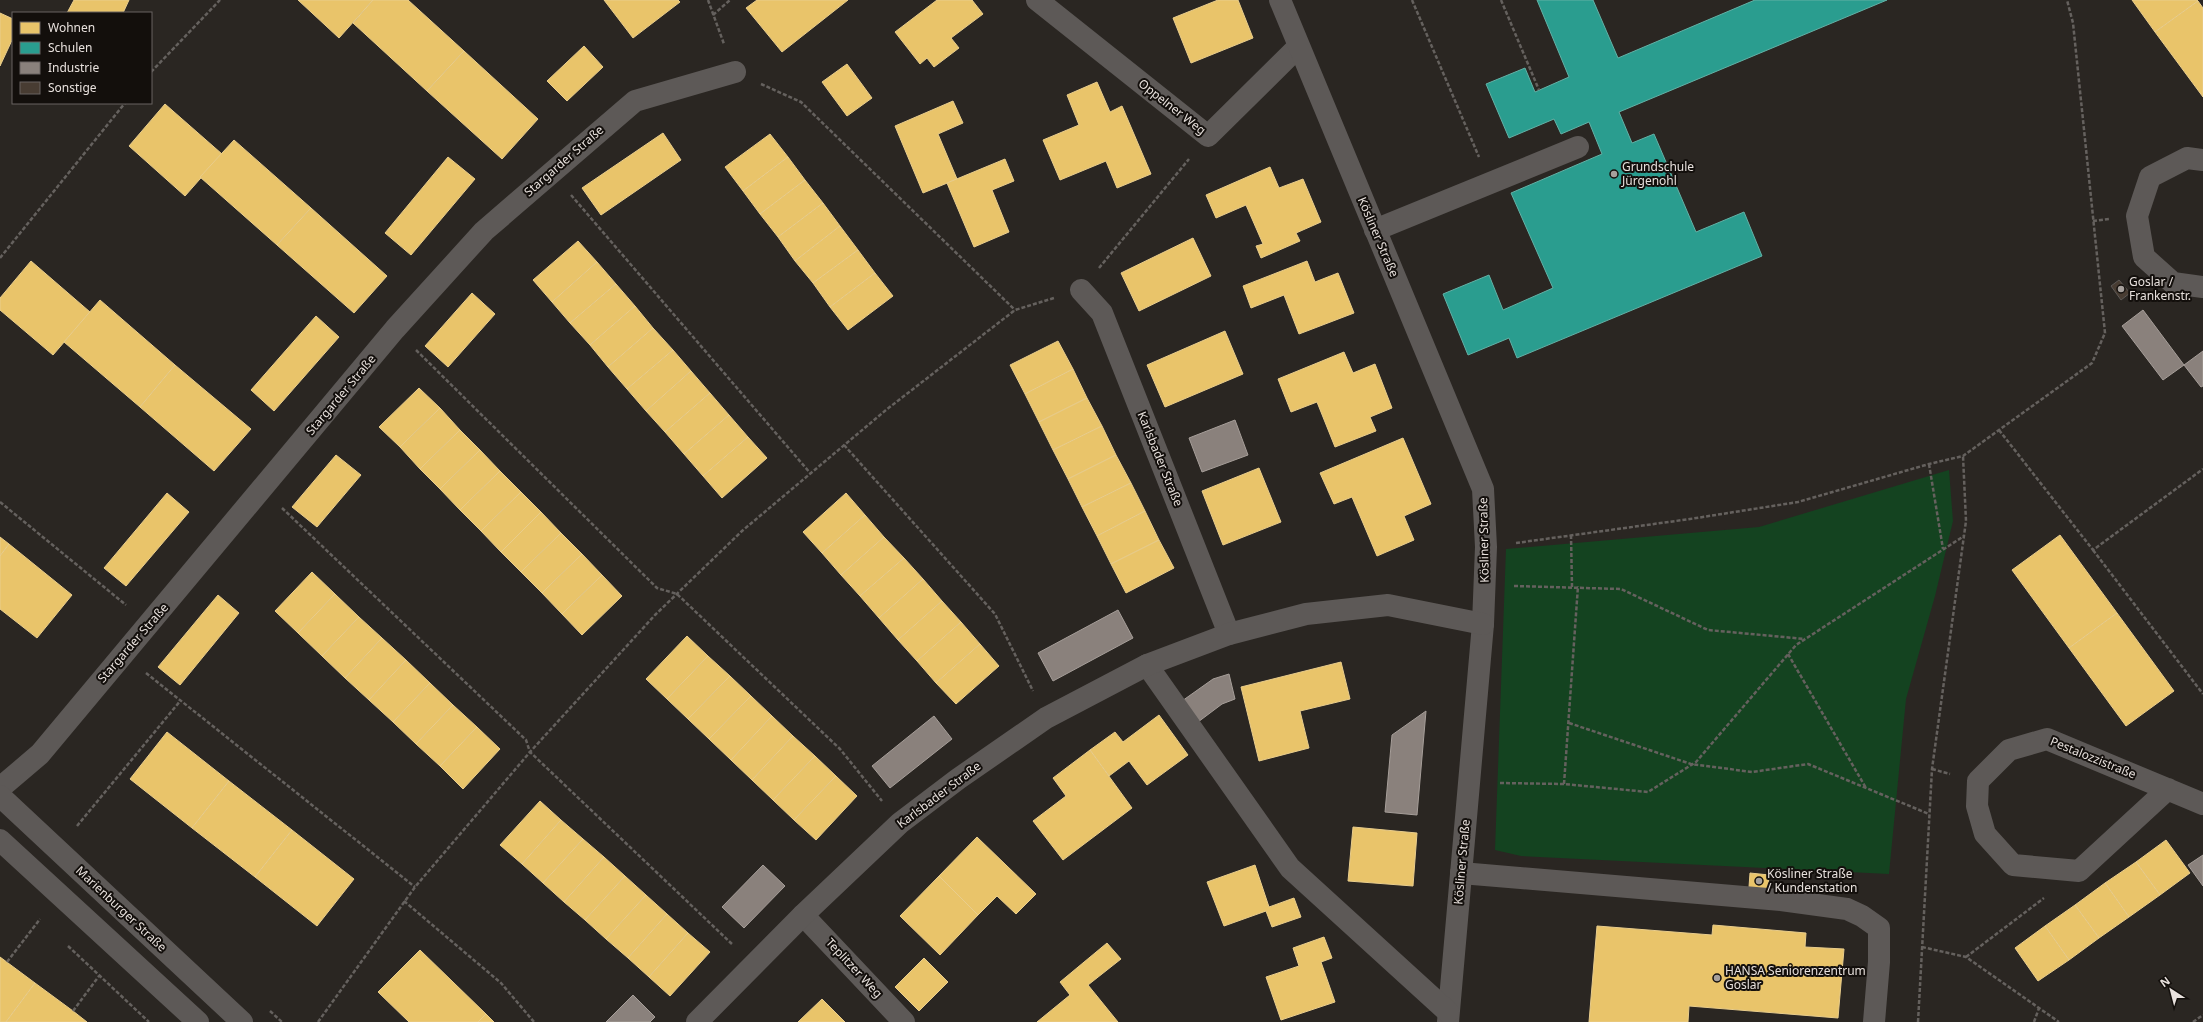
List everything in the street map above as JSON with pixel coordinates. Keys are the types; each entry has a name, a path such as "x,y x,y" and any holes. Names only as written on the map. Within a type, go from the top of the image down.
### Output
{"street":[{"name":"Oppelner Weg","path":"1037,0 1208,136 1298,47"},
{"name":"Kösliner Straße","path":"1280,0 1298,47 1483,489 1486,547 1483,624 1448,1017"},
{"name":"Stargarder Straße","path":"0,788 40,754 123,654 150,625 395,329 484,231 635,101 735,72"},
{"path":"1375,230 1578,147"},
{"path":"2203,160 2187,158 2150,177 2137,216 2144,257 2173,283 2203,287"},
{"name":"Karlsbader Straße","path":"1080,290 1102,313 1229,634"},
{"name":"Karlsbader Straße","path":"697,1022 803,914 900,823 958,779 1046,718 1147,665 1229,634 1306,614 1388,606 1483,624"},
{"path":"1147,665 1290,868 1448,1017"},
{"name":"Pestalozzistraße","path":"2079,871 2013,865 1985,834 1977,806 1978,781 2010,750 2047,739 2203,804"},
{"path":"2079,871 2168,789"},
{"name":"Marienburger Straße","path":"0,796 242,1022"},
{"path":"0,840 198,1022"},
{"path":"1461,873 1781,900 1847,909 1862,916 1879,928 1879,962 1874,1022"},
{"name":"Teplitzer Weg","path":"803,914 904,1022"}],"path":[{"path":"152,71 220,0"},
{"path":"708,0 735,72 801,102 1015,310"},
{"path":"713,15 730,0"},
{"path":"1412,0 1490,183"},
{"path":"1501,0 1539,90"},
{"path":"1486,547 1690,519 1798,502 1929,464 1963,456 2092,363 2105,332 2074,23 2067,0"},
{"path":"0,258 124,104"},
{"path":"318,1022 415,887 530,752 655,615 742,531 886,410 1015,310 1080,290 1208,136"},
{"path":"552,172 811,474"},
{"path":"395,329 657,588 677,594 840,749 900,823"},
{"path":"1999,430 2203,694"},
{"path":"844,445 995,614 1046,718"},
{"path":"1918,1022 1932,769 1966,521 1963,456"},
{"path":"1929,464 1943,549"},
{"path":"2093,550 2203,469"},
{"path":"262,489 526,740 530,752 754,964"},
{"path":"0,502 150,625"},
{"path":"1571,535 1572,587"},
{"path":"1469,782 1564,784 1648,792 1696,762 1796,644 1964,536"},
{"path":"1485,588 1578,586 1621,589 1708,630 1805,639"},
{"path":"1564,784 1578,586"},
{"path":"123,654 415,887"},
{"path":"1788,654 1866,788"},
{"path":"74,829 180,700"},
{"path":"1569,723 1691,764 1752,772 1808,764 1929,814"},
{"path":"1966,957 2079,871"},
{"path":"404,901 501,983 534,1022"},
{"path":"34,914 45,924"},
{"path":"7,962 40,919"},
{"path":"67,945 148,1022"},
{"path":"1922,947 1966,957 2059,1022"},
{"path":"73,1011 99,976"},
{"path":"2034,1022 2039,1008"},
{"path":"2193,1022 2203,1015"}],"green space":[{"path":"1949,470 1953,521 1935,596 1906,699 1889,874 1521,856 1495,850 1506,549 1759,527"}],"building: Wohnen":[{"path":"74,0 129,0 123,12 68,12"},
{"path":"298,0 373,0 339,38"},
{"path":"373,0 408,0 464,51 427,91 353,23"},
{"path":"604,0 678,0 680,2 633,38"},
{"path":"757,0 848,0 782,52 746,8"},
{"path":"937,0 972,0 983,14 951,38 959,48 934,67 927,58 920,64 895,32"},
{"path":"1218,0 1238,0 1253,38 1191,63 1173,18"},
{"path":"2132,0 2197,0 2198,1 2155,32"},
{"path":"2198,1 2203,8 2203,97 2155,32"},
{"path":"0,13 12,19 12,40 0,66"},
{"path":"584,46 603,67 567,101 547,81"},
{"path":"464,51 538,119 502,159 427,91"},
{"path":"847,64 872,98 847,116 822,82"},
{"path":"1097,82 1110,112 1122,106 1151,174 1117,188 1106,161 1060,180 1043,140 1079,125 1067,95"},
{"path":"953,101 963,123 938,134 957,179 923,193 895,126"},
{"path":"165,104 222,154 185,196 129,146"},
{"path":"663,133 681,160 601,215 582,188"},
{"path":"770,134 788,157 743,191 725,167"},
{"path":"234,140 311,208 277,245 200,177"},
{"path":"448,157 475,179 411,255 385,233"},
{"path":"788,157 805,180 760,214 743,191"},
{"path":"1005,159 1014,181 992,190 1009,232 974,247 947,183"},
{"path":"1270,167 1279,188 1303,179 1321,222 1296,233 1300,241 1261,258 1256,246 1263,244 1246,205 1216,218 1206,195"},
{"path":"805,180 823,203 778,237 760,214"},
{"path":"823,203 840,226 795,261 778,237"},
{"path":"311,208 387,276 354,313 277,245"},
{"path":"840,226 858,250 813,283 795,261"},
{"path":"1193,238 1211,276 1139,311 1121,273"},
{"path":"578,241 597,262 552,302 533,280"},
{"path":"858,250 875,273 830,307 813,283"},
{"path":"31,261 90,312 53,355 0,310 0,298"},
{"path":"1307,261 1315,282 1338,273 1354,313 1299,334 1284,295 1251,308 1243,286"},
{"path":"597,262 616,284 570,323 552,302"},
{"path":"875,273 893,296 848,330 830,307"},
{"path":"616,284 635,306 590,345 570,323"},
{"path":"472,293 495,314 448,367 425,346"},
{"path":"100,300 175,365 140,407 64,342"},
{"path":"635,306 653,328 608,367 590,345"},
{"path":"316,316 339,337 274,411 251,390"},
{"path":"653,328 673,350 627,389 608,367"},
{"path":"1225,331 1243,374 1165,407 1147,365"},
{"path":"1058,341 1073,369 1025,394 1010,365"},
{"path":"673,350 691,371 646,411 627,389"},
{"path":"1344,352 1353,373 1375,364 1392,408 1370,417 1376,431 1335,447 1317,402 1291,412 1278,379"},
{"path":"175,365 251,429 214,471 140,407"},
{"path":"1073,369 1087,398 1039,422 1025,394"},
{"path":"691,371 710,393 665,432 646,411"},
{"path":"419,388 440,408 400,447 379,427"},
{"path":"710,393 729,415 684,454 665,432"},
{"path":"1087,398 1102,426 1053,450 1039,422"},
{"path":"440,408 460,430 420,469 400,447"},
{"path":"729,415 748,437 703,476 684,454"},
{"path":"1102,426 1116,455 1068,479 1053,450"},
{"path":"460,430 480,450 440,489 420,469"},
{"path":"748,437 767,458 722,498 703,476"},
{"path":"1403,438 1431,504 1404,516 1414,540 1377,556 1352,497 1334,504 1320,473"},
{"path":"480,450 500,471 460,510 440,489"},
{"path":"336,455 361,475 317,527 292,507"},
{"path":"1116,455 1131,483 1082,507 1068,479"},
{"path":"1259,468 1281,522 1223,545 1202,491"},
{"path":"500,471 521,492 481,531 460,510"},
{"path":"1131,483 1145,511 1097,536 1082,507"},
{"path":"521,492 541,512 501,552 481,531"},
{"path":"167,493 189,512 126,586 104,568"},
{"path":"846,493 865,515 822,553 803,532"},
{"path":"1145,511 1159,540 1111,564 1097,536"},
{"path":"541,512 561,533 521,572 501,552"},
{"path":"865,515 884,537 841,575 822,553"},
{"path":"561,533 582,554 542,593 521,572"},
{"path":"2060,535 2117,613 2069,648 2012,570"},
{"path":"0,537 9,544 0,556"},
{"path":"884,537 904,558 860,596 841,575"},
{"path":"1159,540 1174,568 1126,593 1111,564"},
{"path":"9,544 72,595 37,638 0,609 0,556"},
{"path":"582,554 602,575 562,614 542,593"},
{"path":"904,558 923,579 879,618 860,596"},
{"path":"312,572 335,594 298,633 275,611"},
{"path":"602,575 622,596 582,635 562,614"},
{"path":"923,579 942,601 898,640 879,618"},
{"path":"335,594 359,617 322,656 298,633"},
{"path":"218,595 239,613 180,685 158,667"},
{"path":"942,601 961,622 917,661 898,640"},
{"path":"2117,613 2174,691 2126,726 2069,648"},
{"path":"359,617 382,638 345,678 322,656"},
{"path":"961,622 980,644 936,683 917,661"},
{"path":"687,636 708,656 667,699 646,679"},
{"path":"382,638 406,660 369,700 345,678"},
{"path":"980,644 999,666 956,704 936,683"},
{"path":"708,656 730,676 688,719 667,699"},
{"path":"406,660 430,683 393,722 369,700"},
{"path":"1341,662 1350,699 1300,711 1309,748 1259,761 1241,687"},
{"path":"730,676 751,696 709,739 688,719"},
{"path":"430,683 453,705 416,744 393,722"},
{"path":"751,696 772,716 731,760 709,739"},
{"path":"453,705 477,727 440,766 416,744"},
{"path":"1159,715 1188,755 1147,785 1129,761 1109,776 1090,750 1115,732 1123,742"},
{"path":"772,716 793,736 752,780 731,760"},
{"path":"477,727 500,749 463,789 440,766"},
{"path":"167,732 229,781 192,828 130,779"},
{"path":"793,736 815,756 773,800 752,780"},
{"path":"1090,750 1132,808 1063,860 1033,821 1066,796 1053,778"},
{"path":"815,756 836,776 794,820 773,800"},
{"path":"836,776 857,796 816,840 794,820"},
{"path":"229,781 292,830 255,877 192,828"},
{"path":"540,801 561,820 522,864 500,845"},
{"path":"561,820 583,839 543,883 522,864"},
{"path":"1353,827 1417,833 1413,886 1348,881"},
{"path":"292,830 354,879 317,926 255,877"},
{"path":"977,837 1036,894 1016,914 997,896 978,915 939,876"},
{"path":"583,839 604,857 564,902 543,883"},
{"path":"2166,840 2190,873 2160,895 2136,862"},
{"path":"604,857 625,876 585,920 564,902"},
{"path":"2136,862 2160,895 2129,917 2105,883"},
{"path":"1255,865 1269,907 1294,898 1301,917 1272,927 1266,911 1224,926 1207,882"},
{"name":"Kösliner Straße / Kundenstation","path":"1750,873 1769,875 1768,889 1749,887"},
{"path":"625,876 646,895 606,939 585,920"},
{"path":"939,876 978,915 940,955 900,916"},
{"path":"2105,883 2129,917 2099,938 2075,905"},
{"path":"646,895 667,914 628,958 606,939"},
{"path":"2075,905 2099,938 2069,960 2045,926"},
{"path":"667,914 688,933 649,977 628,958"},
{"name":"HANSA Seniorenzentrum Goslar","path":"1713,925 1806,933 1805,947 1844,949 1838,1018 1689,1006 1688,1022 1589,1022 1597,926 1712,935"},
{"path":"2045,926 2069,960 2038,981 2015,948"},
{"path":"688,933 710,952 670,996 649,977"},
{"path":"1324,937 1332,958 1321,962 1335,1002 1281,1020 1266,977 1299,966 1293,948"},
{"path":"1107,943 1121,959 1088,985 1118,1022 1037,1022 1070,995 1060,982"},
{"path":"420,950 486,1014 478,1022 409,1022 378,992"},
{"path":"0,957 35,983 6,1022 0,1022"},
{"path":"924,958 948,982 919,1011 895,987"},
{"path":"35,983 73,1011 87,1022 6,1022"},
{"path":"822,999 845,1022 798,1022"},
{"path":"486,1014 494,1022 478,1022"}],"building: Schulen":[{"name":"Grundschule Jürgenohl","path":"1537,0 1593,0 1618,58 1755,0 1887,0 1619,112 1632,143 1654,134 1696,232 1744,212 1762,256 1517,358 1509,338 1468,355 1443,294 1489,275 1503,310 1553,288 1511,193 1602,154 1589,122 1561,134 1554,119 1509,138 1486,84 1525,68 1535,92 1569,77"}],"building: Industrie":[{"path":"2143,310 2184,365 2163,380 2122,326"},
{"path":"2203,351 2203,386 2201,387 2184,365"},
{"path":"1235,420 1248,455 1202,472 1189,438"},
{"path":"1118,610 1133,638 1053,681 1038,653"},
{"path":"1229,674 1235,699 1222,704 1198,722 1182,701 1213,679"},
{"path":"1426,711 1417,815 1385,812 1392,735"},
{"path":"934,716 952,739 890,788 872,766"},
{"path":"2203,855 2203,886 2188,865"},
{"path":"763,865 785,886 744,928 722,907"},
{"path":"633,995 655,1017 650,1022 606,1022"}],"building: Sonstige":[{"name":"Goslar / Frankenstr.","path":"2119,280 2130,293 2121,300 2111,286"}],"place":[{"name":"Grundschule Jürgenohl","path":"1614,174"},
{"name":"Goslar / Frankenstr.","path":"2121,289"},
{"name":"Kösliner Straße / Kundenstation","path":"1759,881"},
{"name":"HANSA Seniorenzentrum Goslar","path":"1717,978"}]}
